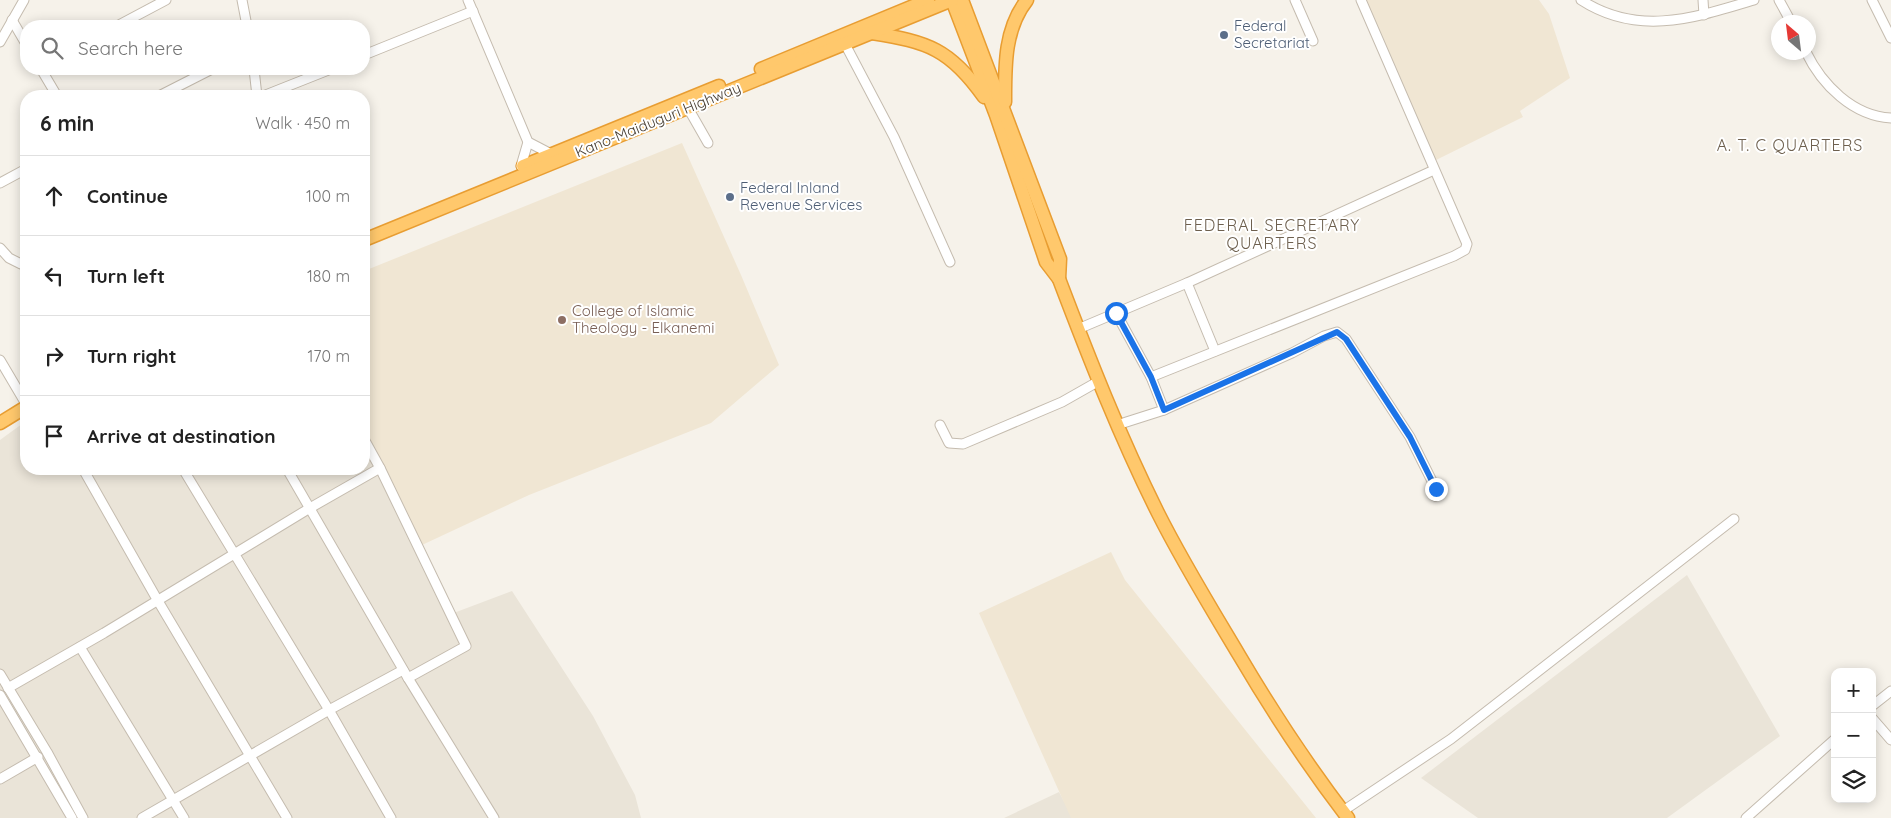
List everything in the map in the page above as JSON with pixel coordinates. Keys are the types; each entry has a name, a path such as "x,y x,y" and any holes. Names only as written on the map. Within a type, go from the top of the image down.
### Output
{"highway":[{"path":"952,0 964,19 1060,260 1059,279 1078,329 1117,424 1158,513 1270,706 1304,758 1346,815"},
{"name":"Kano-Maiduguri Highway","path":"370,238 952,0"},
{"path":"962,0 964,19"},
{"path":"1000,112 1006,50 1013,26 1027,0"},
{"name":"Kano-Maiduguri Highway","path":"370,228 922,1"},
{"path":"872,33 917,41 941,51 955,62 1000,112"},
{"path":"0,424 20,410"},
{"path":"0,432 20,419"}],"street":[{"path":"0,42 24,0"},
{"path":"128,20 166,0"},
{"path":"243,0 246,20"},
{"path":"468,0 528,142 521,166"},
{"path":"1295,0 1313,41"},
{"path":"1151,377 1465,250 1467,244 1361,0"},
{"path":"1581,0 1593,8 1618,18 1665,21 1704,15 1754,0"},
{"path":"1703,0 1704,15"},
{"path":"1779,0 1787,15"},
{"path":"1872,0 1891,38"},
{"path":"370,53 473,11"},
{"path":"12,20 20,34"},
{"path":"845,44 894,137 950,262"},
{"path":"1810,60 1842,100 1880,118 1891,118"},
{"path":"45,75 53,90"},
{"path":"172,90 200,75"},
{"path":"255,75 256,90"},
{"path":"278,90 315,75"},
{"path":"688,108 708,143"},
{"path":"528,142 551,154"},
{"path":"1078,329 1188,283 1434,170"},
{"path":"0,184 20,172"},
{"path":"0,248 9,258 20,264"},
{"path":"1188,283 1216,351"},
{"path":"1116,313 1151,377 1164,410"},
{"path":"1117,424 1164,410 1337,332 1346,339 1410,437 1436,489 1435,496"},
{"path":"0,360 20,395"},
{"path":"940,425 949,442 962,444 1062,402 1100,381"},
{"path":"142,818 329,710 466,646 370,450"},
{"path":"370,474 380,468"},
{"path":"86,475 158,601 287,818"},
{"path":"187,475 329,710 391,818"},
{"path":"291,475 406,674 494,818"},
{"path":"8,688 158,601 368,475"},
{"path":"1346,815 1451,739 1734,519"},
{"path":"80,647 184,818"},
{"path":"0,674 47,752 83,818"},
{"path":"1876,703 1891,691"},
{"path":"0,695 72,818"},
{"path":"1876,723 1891,740"},
{"path":"1749,817 1831,743"},
{"path":"0,779 38,758"}],"shaded area":[{"path":"1365,0 1539,0 1549,14 1570,78 1520,111 1523,117 1432,162"},
{"name":"College of Islamic Theology - Elkanemi","path":"682,143 779,365 711,423 529,495 422,545 370,439 370,269"},
{"path":"20,425 20,475 370,475 370,439 422,545 451,614 512,591 593,716 635,795 641,818 0,818 0,440"},
{"path":"1111,552 1125,580 1316,818 1071,818 979,613"},
{"path":"1687,575 1780,736 1667,818 1478,818 1421,778"},
{"path":"1059,792 1073,818 1004,818"}],"place":[{"name":"Federal Secretariat","path":"1224,35"},
{"name":"Federal Inland Revenue Services","path":"730,197"},
{"name":"College of Islamic Theology - Elkanemi","path":"562,320"}],"district":[{"name":"A. T. C QUARTERS","path":"1790,145"},
{"name":"FEDERAL SECRETARY QUARTERS","path":"1272,234"}],"route":[{"path":"1116,313 1151,377 1164,410 1292,353 1324,336 1337,332 1346,339 1410,437 1436,489"}]}
